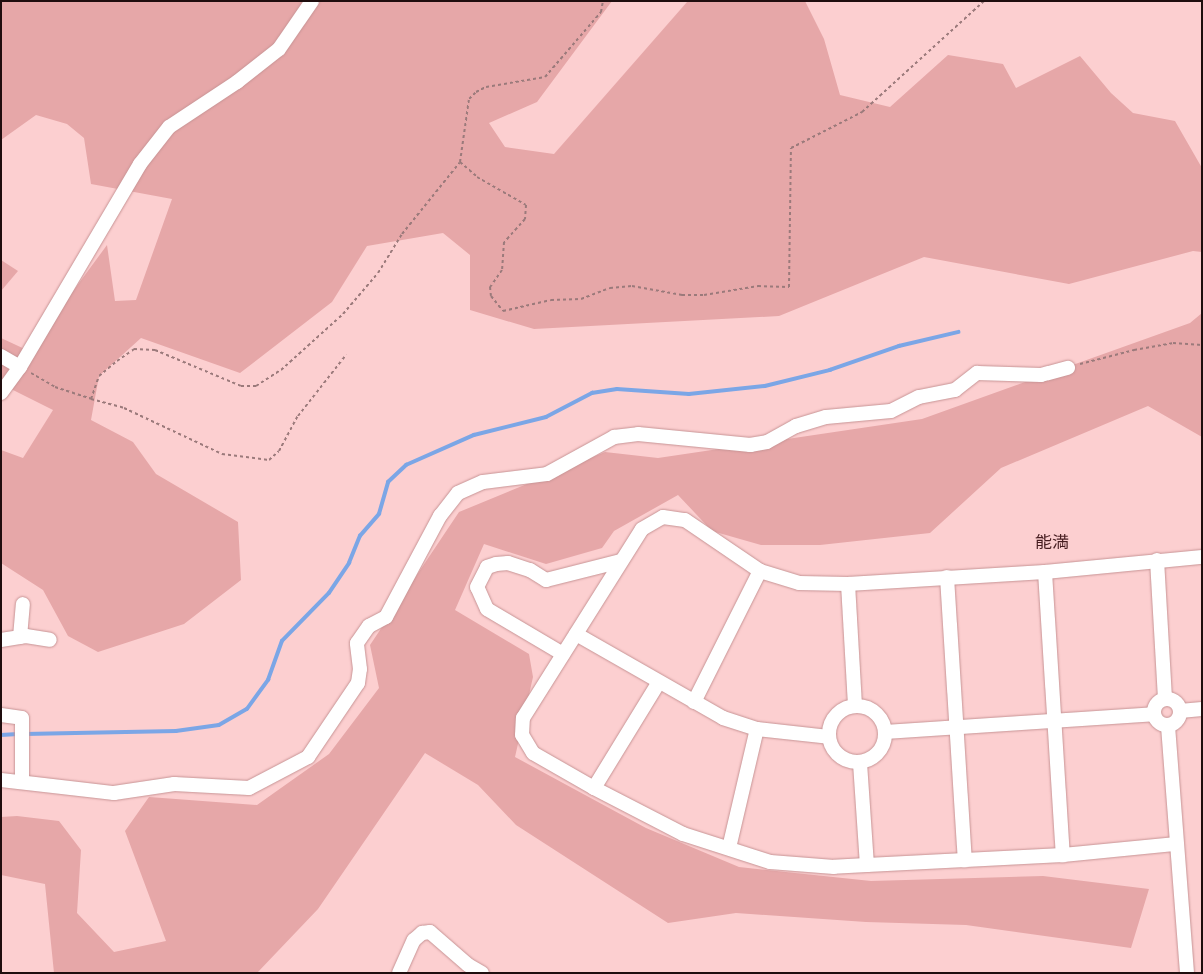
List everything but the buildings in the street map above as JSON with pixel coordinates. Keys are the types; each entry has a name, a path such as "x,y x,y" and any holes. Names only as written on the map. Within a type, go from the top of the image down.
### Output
{"street":[{"path":"1,393 20,367 140,164 169,127 237,82 279,49 312,1"},
{"path":"1,356 20,367"},
{"path":"1,780 114,793 174,784 249,788 308,757 358,683 360,669 357,643 369,626 386,617 440,516 458,492 483,482 547,474 614,437 638,434 750,445 761,443 796,426 826,417 891,410 919,397 955,390 977,373 1041,375 1068,368"},
{"path":"1176,844 1063,855 867,864 834,867 770,862 683,834 594,788 534,753 522,735 523,718 642,529 663,517 685,520 760,571 799,583 848,584 947,576 1045,572 1157,560 1202,557"},
{"path":"1157,560 1165,699"},
{"path":"563,654 487,609 477,587 486,567 508,563 530,570 546,580 622,561"},
{"path":"694,702 760,571"},
{"path":"1045,572 1056,722 1063,855"},
{"path":"947,576 965,860"},
{"path":"848,584 855,706"},
{"path":"20,637 24,604"},
{"path":"576,634 723,718 757,729 829,737"},
{"path":"1,640 20,637 50,640"},
{"path":"594,788 659,682"},
{"path":"1165,699 1175,702 1180,711 1177,721 1168,726 1158,723 1154,714 1156,704 1165,699"},
{"path":"855,706 865,708 875,713 882,722 885,732 884,743 878,752 870,760 860,762 849,761 839,756 832,748 829,737 830,726 836,716 844,710 855,706"},
{"path":"1180,711 1202,709"},
{"path":"1,714 22,718 22,782"},
{"path":"885,732 956,725 1056,722 1154,714"},
{"path":"1168,726 1187,973"},
{"path":"729,848 757,729"},
{"path":"860,762 867,864"},
{"path":"399,973 414,940 422,933 430,932 468,965 482,973"}],"path":[{"path":"91,399 99,376 134,349 154,350 241,386 256,386 281,370 343,314 378,274 402,234 460,162 469,99 476,92 486,88 545,77 600,12 603,1"},
{"path":"460,162 477,176 526,205 526,219 504,242 502,270 490,287 491,296 503,311 551,300 581,299 610,288 632,286 682,295 704,295 758,286 789,288 791,148 862,112 984,1"},
{"path":"1068,368 1134,350 1173,343 1202,345"},
{"path":"20,367 54,387 124,408 222,454 269,460 279,451 298,416 346,355"}],"shaded area":[{"path":"1,1 612,1 537,102 489,123 505,147 554,154 687,2 805,1 824,39 840,95 890,107 948,55 1003,64 1016,88 1080,56 1111,93 1133,113 1175,121 1202,168 1202,252 1193,251 1069,284 924,257 779,316 534,329 470,310 470,255 443,233 367,246 332,302 240,373 141,338 99,376 91,420 133,442 156,474 238,522 241,580 184,624 98,652 68,636 43,590 1,563 1,450 23,458 53,410 1,384 1,338 29,351 107,245 115,301 136,300 172,199 91,184 84,138 67,124 36,115 1,140"},
{"path":"1,260 18,271 1,291"},
{"path":"1202,313 1202,437 1148,406 1001,468 930,533 820,545 761,545 712,531 678,495 614,531 602,548 546,564 484,544 455,610 529,654 533,677 515,757 646,828 739,867 871,881 1043,876 1149,889 1131,948 966,925 866,922 736,913 668,923 516,825 478,785 425,753 318,909 257,973 54,973 45,884 1,875 1,817 17,816 59,821 81,850 77,913 114,952 166,941 125,831 149,797 257,805 329,754 379,688 370,645 459,512 605,452 658,458 922,419 1190,323"}],"waterway":[{"path":"25,734 176,731 219,725 247,709 268,680 282,641 329,593 349,563 360,536 379,514 388,482 406,465 474,435 546,417 592,393 617,389 689,394 765,386 830,370 899,346 958,332"},
{"path":"1,735 18,734"}],"district":[{"name":"能満","path":"1052,543"}]}
